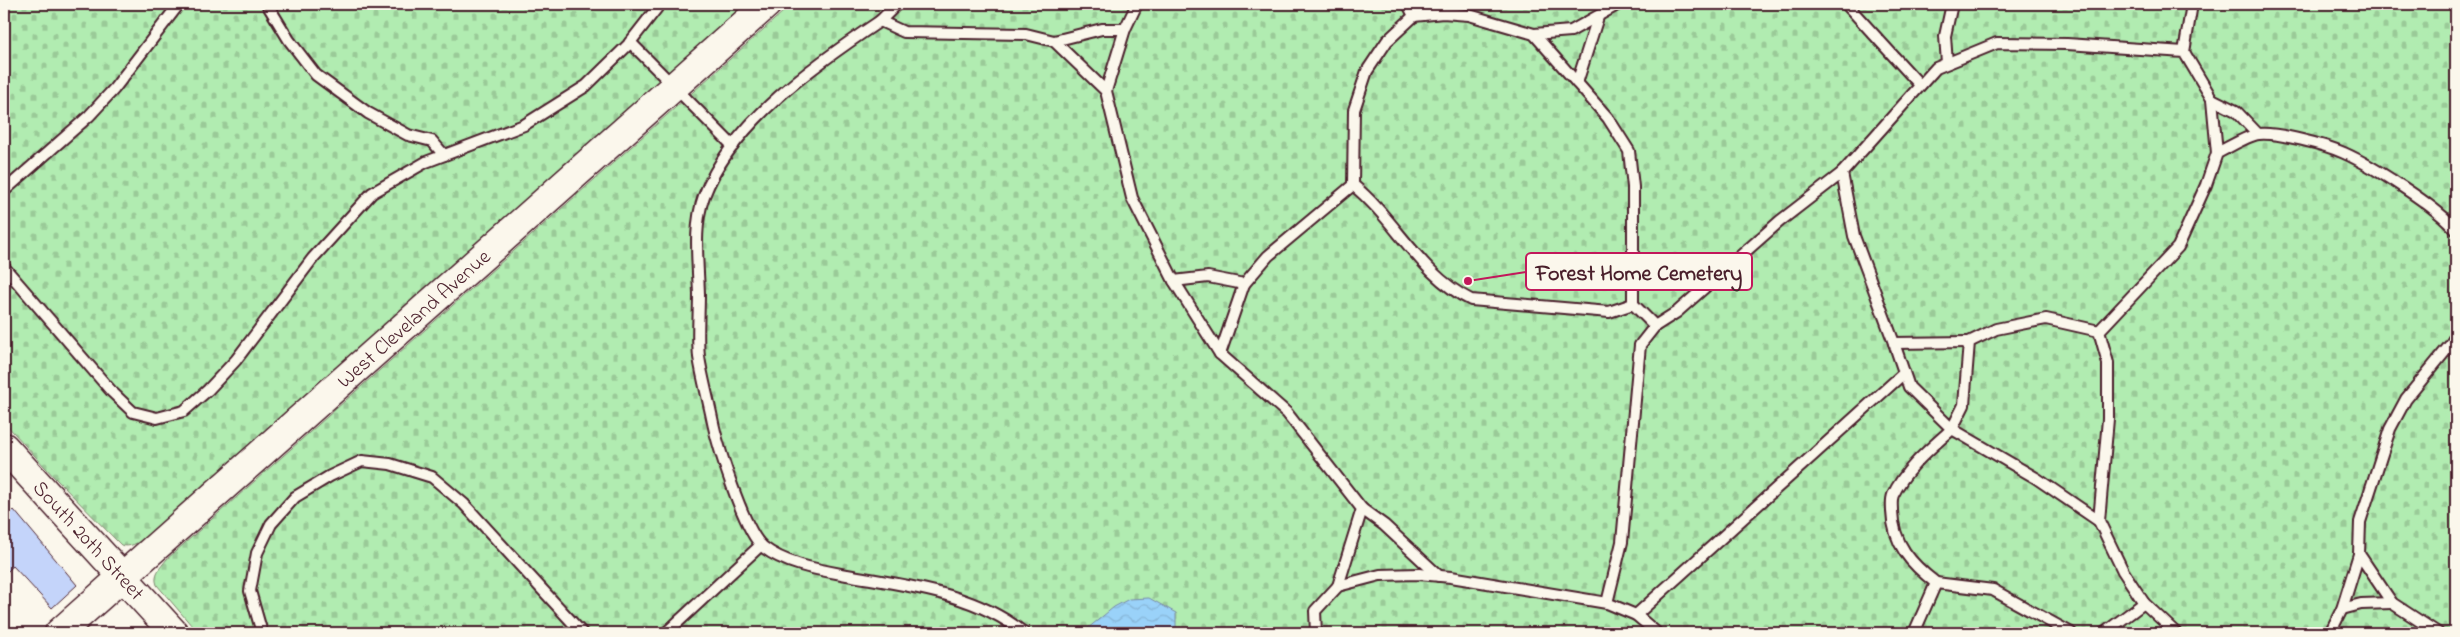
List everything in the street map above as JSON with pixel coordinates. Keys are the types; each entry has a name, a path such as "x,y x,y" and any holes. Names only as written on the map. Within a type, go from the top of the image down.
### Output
{"street":[{"name":"West Cleveland Avenue","path":"59,633 767,4"},
{"name":"South 20th Street","path":"4,447 174,633"}],"lane":[{"path":"4,191 89,116 114,89 179,4"},
{"path":"267,4 290,40 316,75 368,113 408,135 432,141 444,155"},
{"path":"4,267 112,392 133,412 157,418 184,411 208,390 236,360 313,258 372,193 426,162 524,125 586,86 630,42 660,4"},
{"path":"897,4 880,21 818,62 774,101 721,162 704,197 697,232 700,357 715,431 740,508 761,545 777,556 814,569 949,595 989,609 1024,633"},
{"path":"1137,4 1125,30 1106,91 1132,198 1174,281 1220,354 1287,413 1362,509 1384,525 1438,576"},
{"path":"1408,4 1414,16"},
{"path":"1220,354 1244,284 1268,256 1353,185 1354,110 1367,71 1387,41 1414,16 1443,13 1469,15 1534,34 1571,31 1619,4"},
{"path":"1846,4 1920,85"},
{"path":"1947,64 1945,36 1952,4"},
{"path":"2099,331 2178,247 2206,186 2217,153 2212,100 2184,52 2192,4"},
{"path":"1577,83 1598,17"},
{"path":"880,21 904,32 1026,34 1054,41 1102,29 1125,30"},
{"path":"1534,34 1608,118 1628,151 1633,187 1633,304 1654,326"},
{"path":"1054,41 1106,91"},
{"path":"630,42 733,146"},
{"path":"1607,603 1622,542 1640,345 1654,326 1677,312 1780,221 1842,172 1936,68 1998,43 2067,44 2184,52"},
{"path":"2212,100 2236,111 2258,134"},
{"path":"2217,153 2258,134 2311,141 2344,152 2438,212 2456,230"},
{"path":"1842,172 1854,236 1909,387 1952,429 2036,478 2099,521 2123,571 2144,604 2176,633"},
{"path":"1353,185 1371,200 1411,250 1438,278 1452,291 1471,300 1539,308 1608,312 1633,304"},
{"path":"1174,281 1208,277 1244,284"},
{"path":"1894,343 1968,342 1996,329 2046,319 2099,331"},
{"path":"2099,331 2108,363 2108,419 2099,521"},
{"path":"2330,633 2342,608 2359,554 2360,522 2390,430 2406,399 2451,344 2456,335"},
{"path":"1968,342 1964,405 1952,429 1912,465 1892,497 1892,525 1901,549 1916,568 1936,583 1993,590 2071,633"},
{"path":"1636,615 1904,373"},
{"path":"262,633 250,591 257,553 271,524 296,497 330,476 362,461 390,464 432,477 464,504 582,633"},
{"path":"1316,633 1315,611 1338,586 1362,509"},
{"path":"666,633 761,545"},
{"path":"2359,554 2392,603 2438,633"},
{"path":"1338,586 1380,575 1438,576 1607,603 1636,615 1657,633"},
{"path":"1914,633 1936,583"},
{"path":"2342,608 2361,604 2392,603"},
{"path":"2104,633 2144,604"}],"green space":[{"path":"4,4 746,4 145,538 127,546 121,545 55,478 4,422"},
{"path":"792,4 2456,4 2456,633 198,633 157,585 157,574 167,559"}],"water":[{"path":"1149,598 1176,613 1176,629 1172,633 1082,633 1114,607 1129,599"}],"building":[{"path":"14,510 77,585 52,608 13,566 4,575 4,520"}],"place":[{"name":"Forest Home Cemetery","path":"1468,281"}]}
